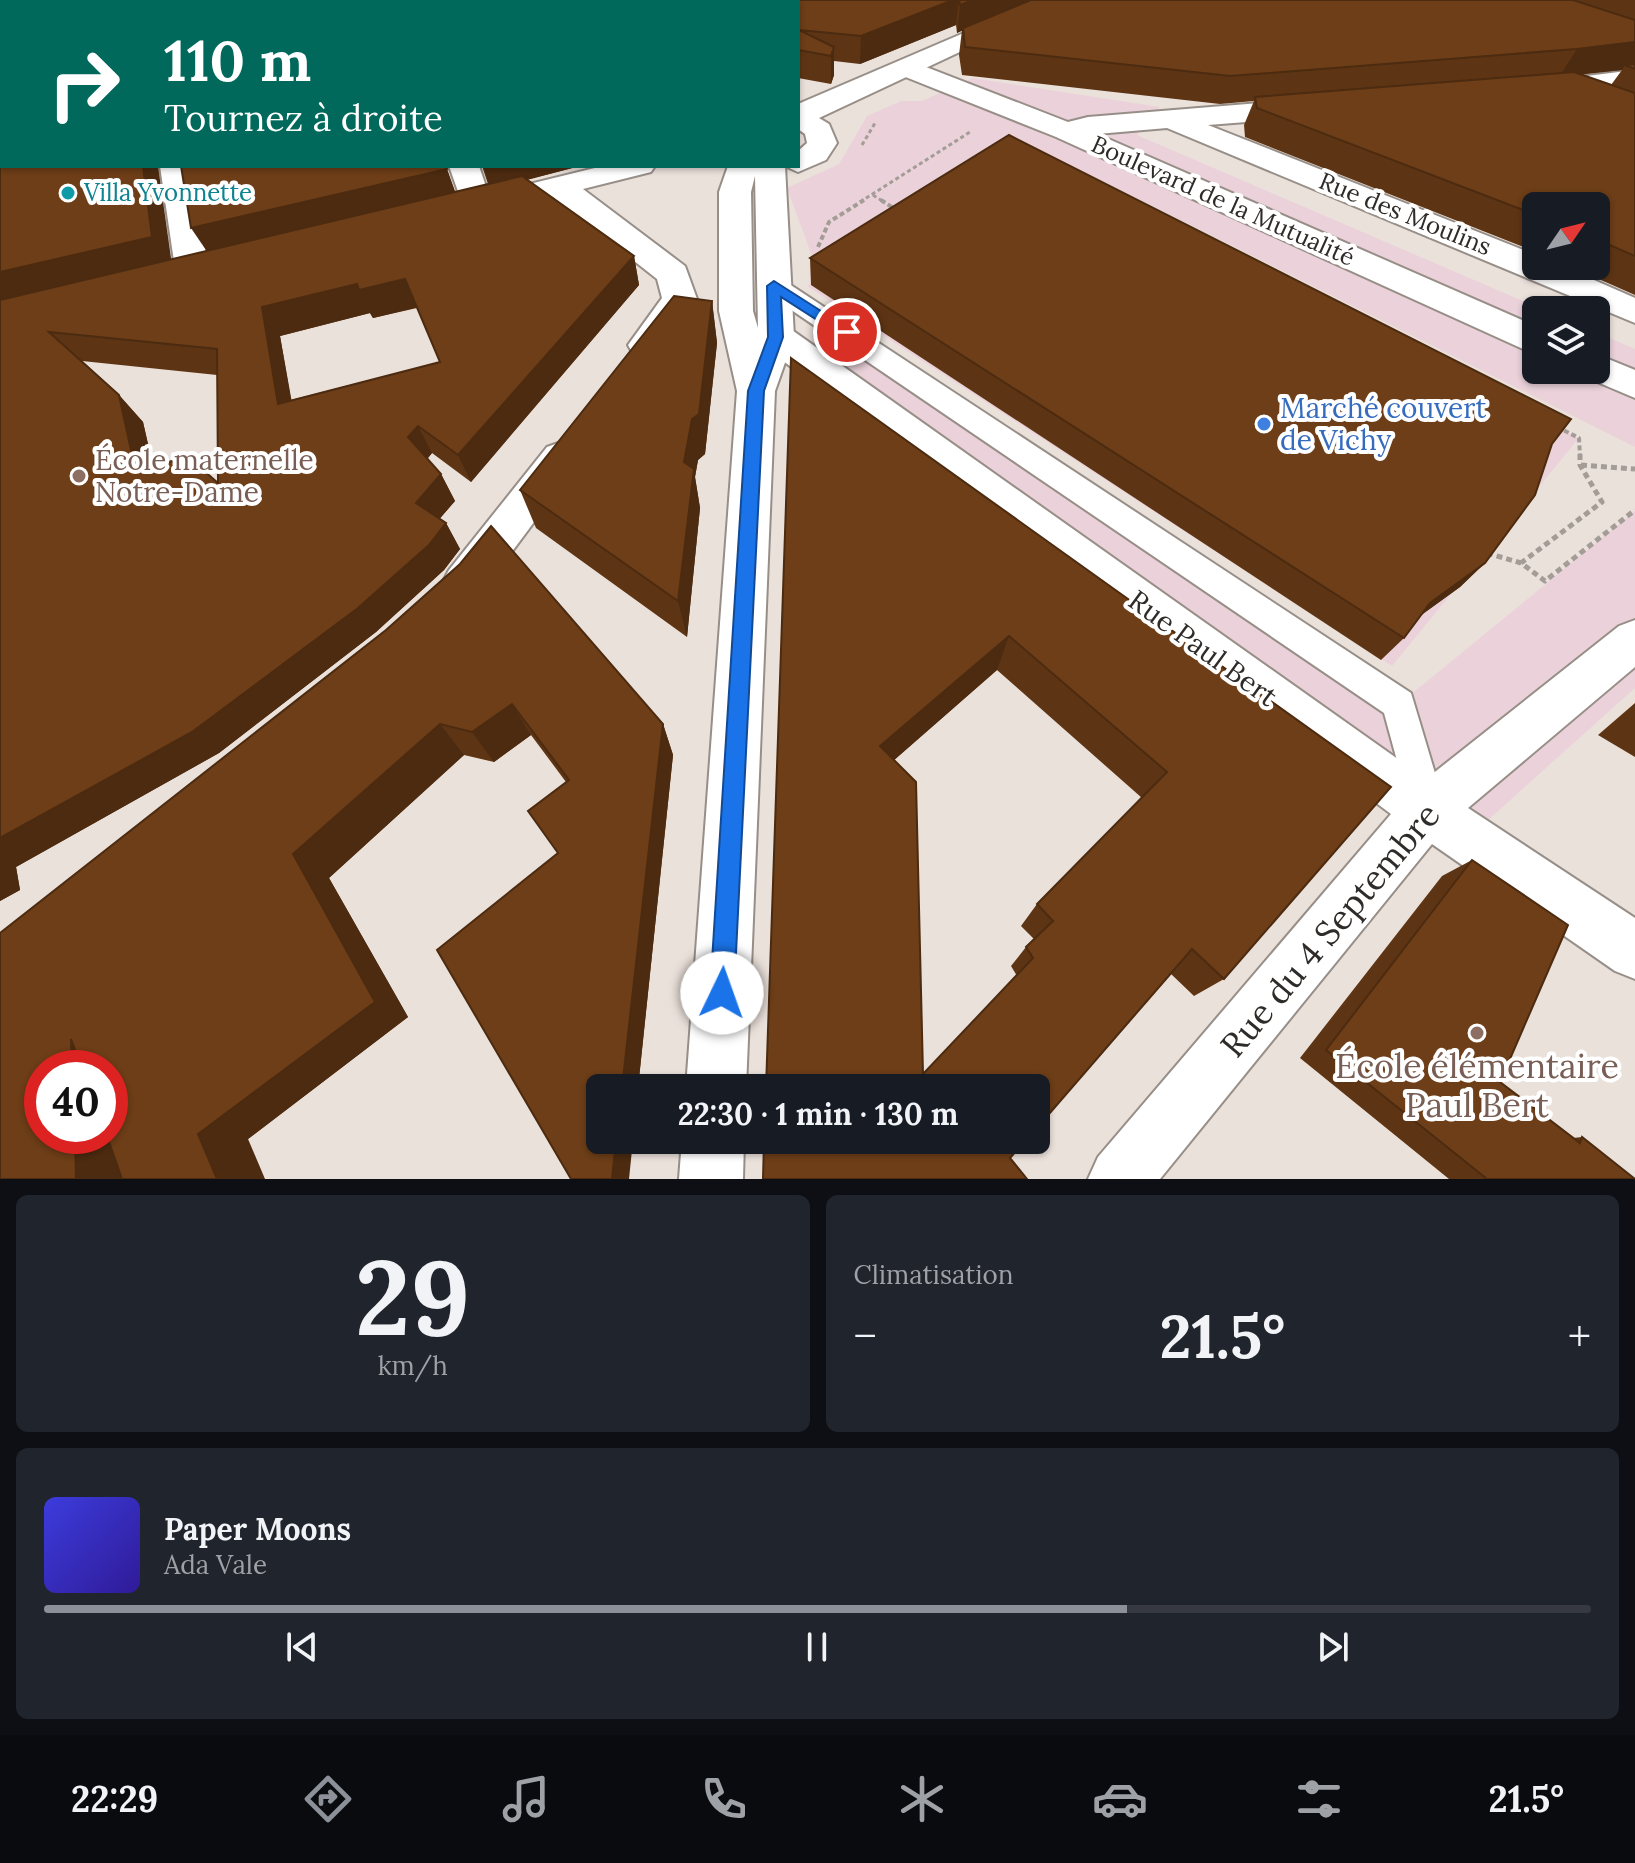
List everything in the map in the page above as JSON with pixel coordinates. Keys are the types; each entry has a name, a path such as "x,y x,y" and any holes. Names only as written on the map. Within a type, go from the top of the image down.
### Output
{"street":[{"path":"800,162 820,148 822,136 805,120 955,44 1063,0"},
{"name":"Boulevard de la Mutualité","path":"908,68 1066,131 1522,334"},
{"path":"1513,91 1635,78"},
{"path":"1559,88 1610,108"},
{"path":"1066,131 1088,126 1344,105"},
{"name":"Rue des Moulins","path":"1172,120 1498,251 1635,311"},
{"path":"175,168 193,275"},
{"path":"464,168 462,210 632,168"},
{"path":"742,168 735,192 736,311 756,391"},
{"path":"717,1074 756,391 776,337 770,168"},
{"path":"560,187 673,274 680,299 623,374"},
{"name":"Rue Paul Bert","path":"776,337 1427,810 1635,951"},
{"path":"1610,373 1635,385"},
{"path":"439,606 462,585 586,424"},
{"name":"Rue du 4 Septembre","path":"1120,1179 1427,810 1635,640"},
{"path":"711,1179 712,1154"}],"lane":[{"path":"774,286 1399,704 1427,810"}],"path":[{"path":"821,315 801,285 829,222 973,130"},
{"path":"872,195 899,211"},
{"path":"1521,563 1602,502 1580,465 1579,438 1551,424"},
{"path":"1580,465 1635,469"},
{"path":"1486,553 1521,563 1545,581 1635,510"}],"shaded area":[{"name":"Marché couvert de Vichy","path":"973,78 1160,107 1137,135 1522,301 1522,384 1610,384 1610,338 1635,349 1635,447 1034,147 1005,147 1579,438 1392,666 807,286 992,155 813,259 787,188 839,164 867,116 901,101 922,101"},
{"path":"843,341 1399,704 1635,511 1635,688 1468,838 802,371"}],"building":[{"path":"800,0 953,0 861,36 800,30"},
{"path":"1031,0 1573,0 1635,20 1635,42 1230,76 965,47 963,28"},
{"path":"800,30 834,47 831,56 800,50"},
{"path":"1574,72 1635,93 1635,256 1610,245 1610,192 1522,192 1522,210 1257,108 1255,97"},
{"name":"Marché couvert de Vichy","path":"1009,135 1571,419 1552,444 1535,495 1485,563 1430,603 1404,638 810,258"},
{"path":"0,168 143,168 152,237 0,272"},
{"path":"181,168 447,169 191,228"},
{"path":"522,176 634,256 458,455 418,426 408,437 441,474 416,503 446,523 429,545 358,608 192,732 0,838 0,300","holes":["405,279 440,362 278,404 262,307 357,284 359,290","49,332 217,349 218,483 187,456 136,473 119,395"]},
{"path":"674,296 712,301 699,414 692,419 684,462 694,469 678,601 520,490"},
{"path":"791,358 1391,787 1224,979 1192,949 1050,1113 1050,1074 923,1074 766,1074","holes":["1009,636 1167,772 1037,904 1053,921 1026,947 1033,958 923,1074 916,782 880,746"]},
{"path":"491,526 663,724 624,1074 586,1074 586,1154 615,1154 612,1179 571,1179 437,950 558,853 528,811 569,780 512,704 472,732 440,724 293,854 375,1002 198,1134 217,1179 122,1179 113,1154 128,1154 128,1050 75,1050 71,1039 71,1050 24,1050 24,1154 75,1154 76,1179 0,1179 0,933 386,630 460,564"},
{"path":"1472,860 1568,925 1500,1082 1580,1143 1582,1137 1635,1179 1487,1179 1326,1050"},
{"path":"764,1154 1014,1154 1010,1158 1027,1179 763,1179"}],"place":[{"name":"Villa Yvonnette","path":"68,193"},
{"name":"Marché couvert de Vichy","path":"1264,424"},
{"name":"École maternelle Notre-Dame","path":"79,476"},
{"name":"École élémentaire Paul Bert","path":"1477,1033"}],"route":[{"path":"722,993 756,391 776,337 774,286 847,332"}]}
